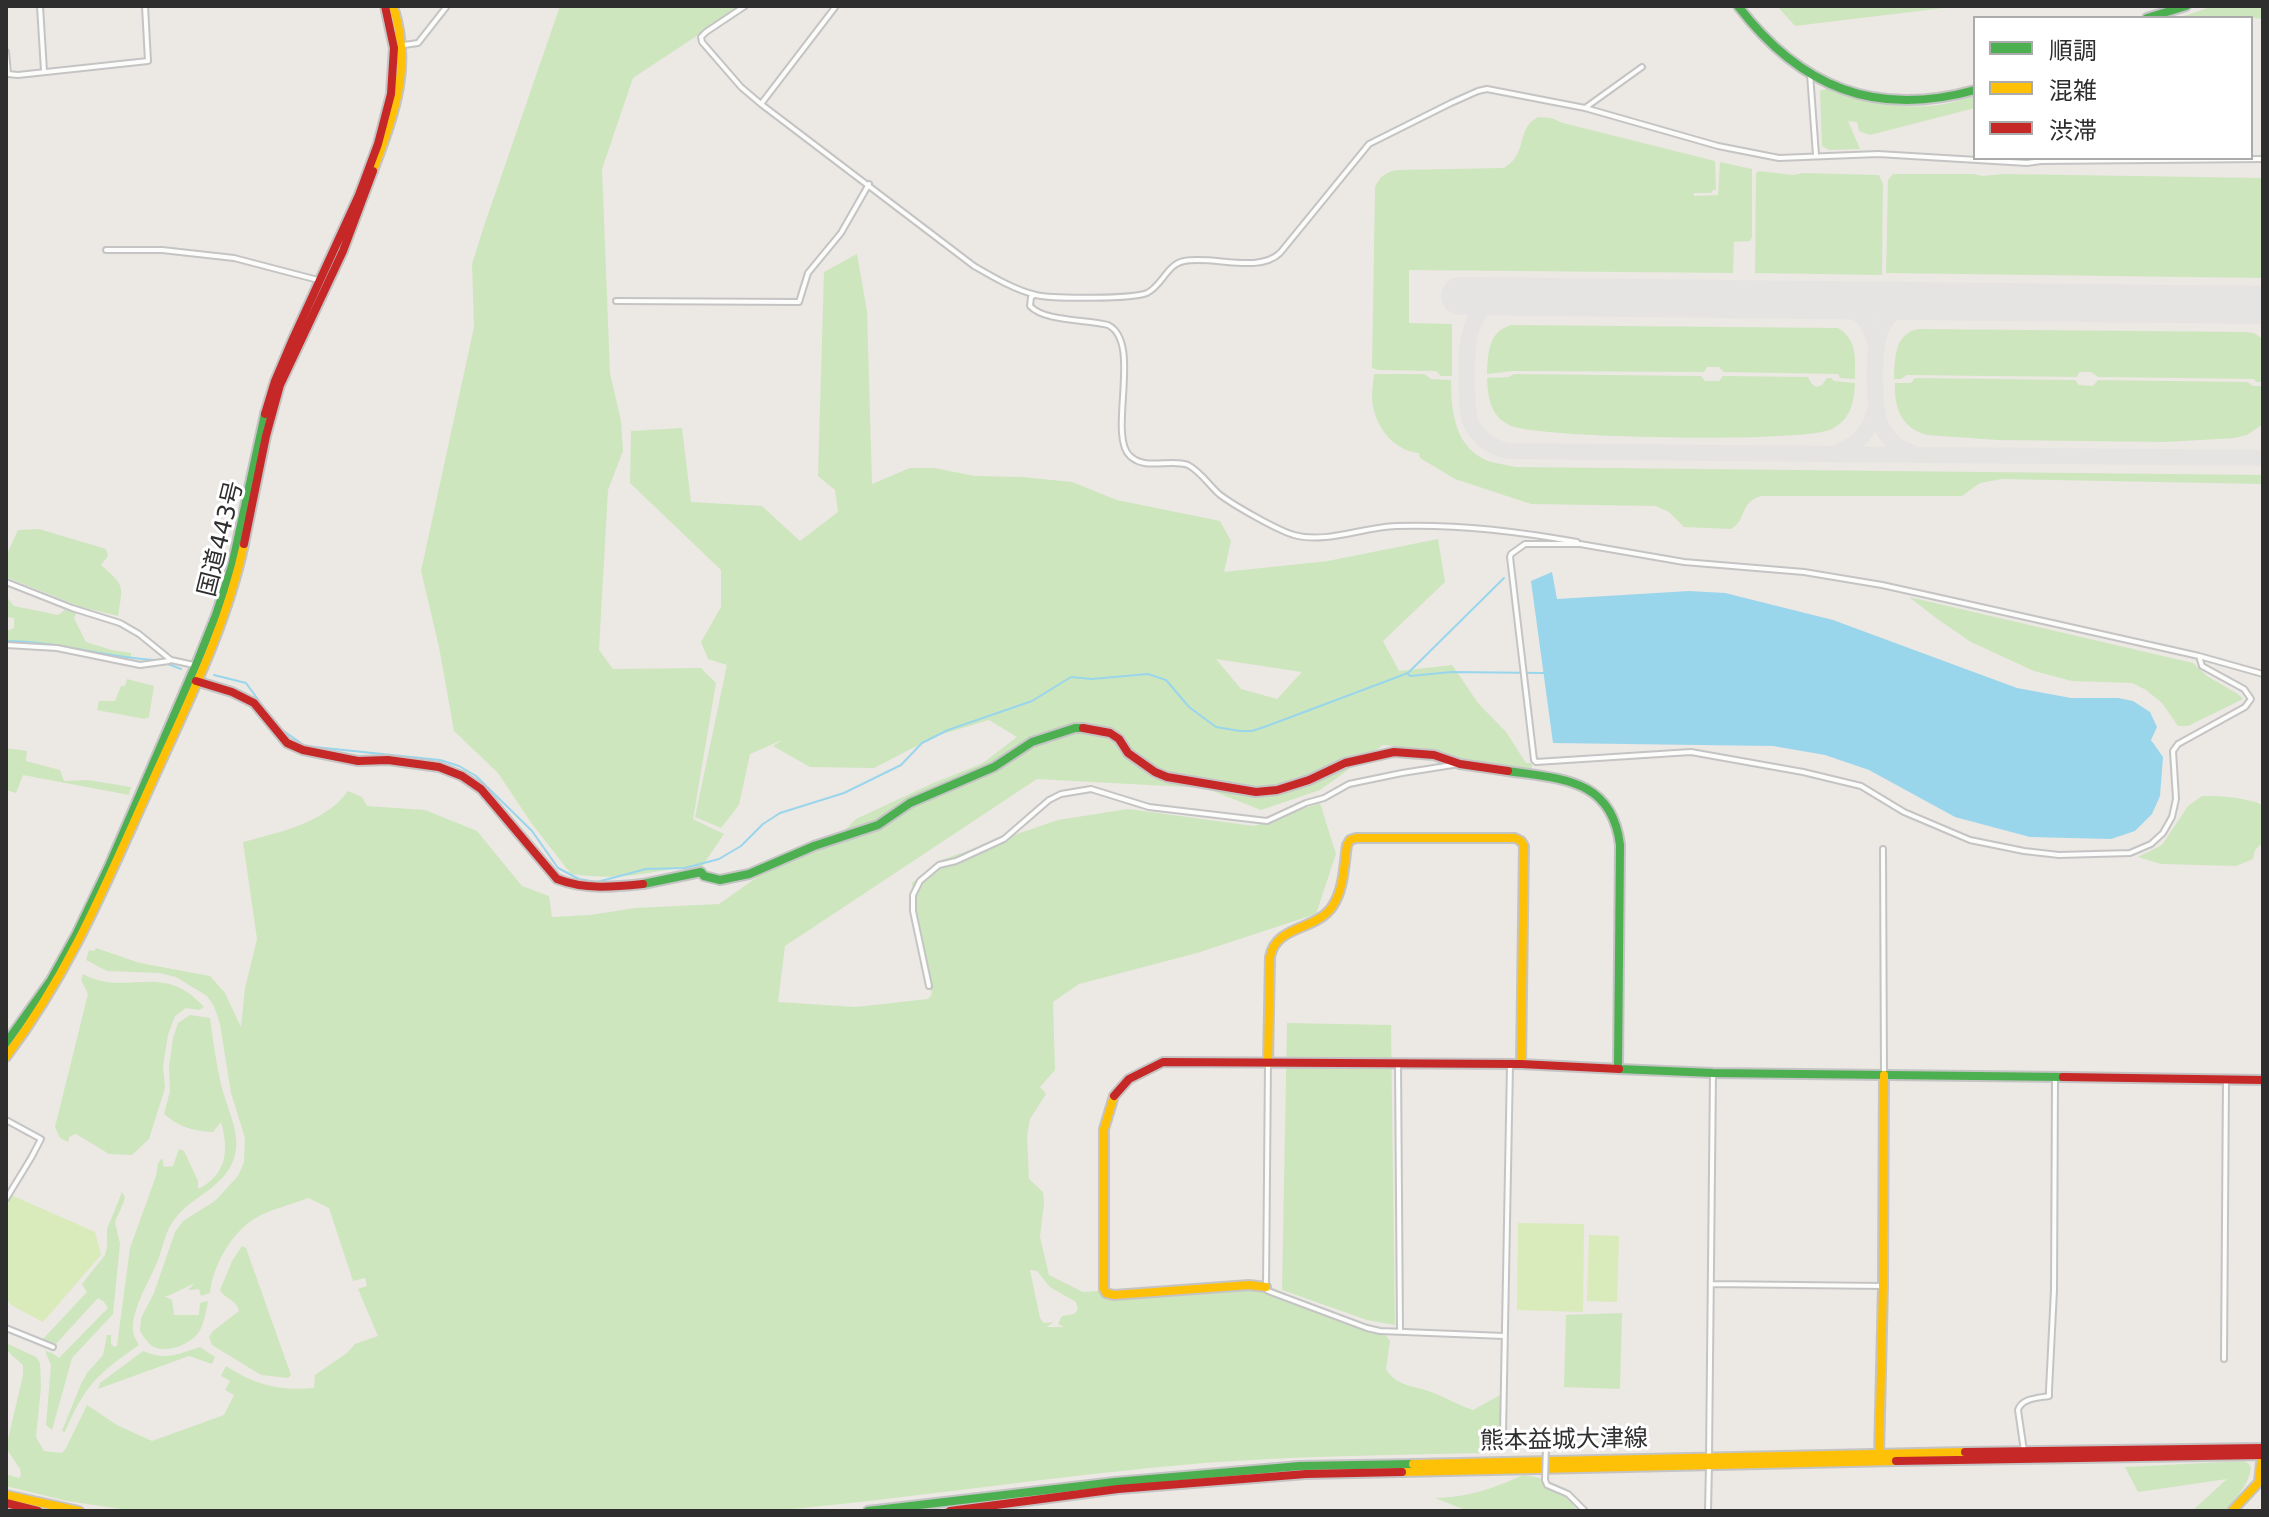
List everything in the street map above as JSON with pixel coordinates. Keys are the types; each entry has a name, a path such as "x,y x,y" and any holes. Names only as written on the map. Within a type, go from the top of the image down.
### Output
{"main road":[{"name":"国道443号","path":"6,1057 45,1005 106,890 232,592 270,419 281,383 354,226 398,105 403,66 385,6"},
{"name":"国道443号","path":"6,1043 63,958 100,886 194,680 196,665 225,590 264,417 276,380 361,189 390,103 398,45 398,16 393,6"},
{"path":"1738,6 1765,38 1810,73 1847,92 1900,100 1936,99 1973,90"},
{"path":"2154,16 2186,6"},
{"path":"194,680 254,703 287,743 303,750 358,761 388,760 439,767 462,776 481,789 557,879 565,884 586,887 659,881 701,872 720,880 749,874 814,846 878,825 910,803 994,767 1032,742 1075,728 1110,733 1119,739 1128,753 1167,777 1256,792 1277,790 1309,780 1345,763 1394,752 1434,755 1460,764 1548,776 1574,783 1594,792 1608,807 1615,818 1620,845 1618,1067"},
{"path":"1268,1063 1270,957 1273,946 1278,939 1320,919 1332,907 1339,891 1350,840 1515,838 1524,846 1521,1064"},
{"path":"1266,1287 1249,1285 1114,1295 1106,1293 1104,1129 1113,1098 1128,1078 1139,1070 1163,1062 1521,1064 1713,1073 2263,1080"},
{"path":"1879,1461 1884,1075"},
{"name":"熊本益城大津線","path":"1879,1461 2024,1451 2262,1452"},
{"path":"2232,1511 2259,1482 2262,1452"},
{"name":"熊本益城大津線","path":"868,1511 1115,1482 1300,1466 1879,1461 2262,1452"},
{"name":"熊本益城大津線","path":"950,1511 1118,1489 1306,1474 1709,1461"},
{"path":"6,1495 79,1511"},
{"path":"6,1503 38,1511"}],"street":[{"path":"40,6 44,71"},
{"path":"6,52 8,74 148,61 145,6"},
{"path":"398,45 418,43 447,6"},
{"path":"745,6 701,37 732,77 761,104 869,184 939,241 998,280 1035,295 1135,296 1150,292 1173,266 1186,260 1270,261 1280,253 1369,144 1487,89 1585,108 1753,155 1779,158 1878,154 1973,160"},
{"path":"761,104 836,6"},
{"path":"1585,108 1642,67"},
{"path":"1810,73 1816,155"},
{"path":"1977,160 2027,163 2204,160"},
{"path":"616,301 799,302 808,273 841,233 869,184"},
{"path":"106,250 162,250 234,258 321,280"},
{"path":"1035,295 1031,297 1032,310 1048,316 1108,325 1115,328 1122,339 1122,437 1127,454 1156,465 1181,463 1192,467 1222,496 1293,535 1322,537 1371,528 1459,526 1527,533 1684,562"},
{"path":"2199,656 2202,666 2244,689 2251,699 2245,707 2178,744 2173,751 2176,799 2172,817 2163,833 2151,844 2130,853 2059,855 2024,851 1970,840 1904,812 1861,786 1803,772 1691,752 1536,762 1511,554 1525,544 1580,544 1684,562 1804,572 1882,585 2199,656 2263,674"},
{"path":"6,582 120,623 171,660"},
{"path":"6,645 57,648 140,665 171,660 196,665"},
{"path":"929,986 913,911 913,895 920,881 939,865 956,861 1004,839 1049,800 1061,794 1091,789 1149,807 1267,821 1324,798 1349,784 1460,764"},
{"path":"1883,849 1884,1075"},
{"path":"1268,1063 1268,1291 1367,1328 1504,1336"},
{"path":"1398,1064 1400,1331"},
{"path":"1510,1065 1503,1433 1542,1443 1546,1447 1547,1485 1568,1494 1585,1511"},
{"path":"1708,1511 1713,1073"},
{"path":"2024,1451 2020,1406 2023,1402 2049,1396 2054,1290 2055,1078"},
{"path":"2224,1359 2226,1079"},
{"path":"6,1120 41,1139 6,1199"},
{"path":"1711,1284 1883,1286"},
{"path":"6,1328 53,1347"}],"green space":[{"path":"560,6 742,6 633,78 602,169 610,373 621,421 623,451 608,490 599,650 613,669 701,668 716,683 693,819 724,834 701,868 620,877 571,874 498,773 454,731 421,571 474,327 472,264"},
{"path":"1777,6 1960,6 1795,26"},
{"path":"2213,6 2263,6 2263,19 2253,16 2184,16"},
{"path":"1828,88 1902,106 1937,105 1973,96 1973,109 1870,135 1859,131 1857,122 1848,121 1860,149 1829,150 1822,146 1820,91"},
{"path":"1538,117 1715,161 1716,190 1694,193 1694,196 1718,195 1720,162 1752,169 1752,237 1750,241 1734,242 1733,273 1409,270 1409,323 1452,324 1452,376 1441,376 1436,371 1372,368 1377,183 1384,175 1399,170 1504,168 1517,155 1526,128"},
{"path":"1758,171 1794,175 1879,175 1883,184 1882,275 1755,273"},
{"path":"1893,174 2263,178 2263,278 1886,273 1888,180"},
{"path":"857,254 867,311 872,484 910,468 1072,482 1117,500 1220,521 1231,541 1224,572 1328,561 1438,539 1445,582 1383,641 1399,671 1452,665 1478,703 1506,732 1526,763 1532,763 1532,773 1468,762 1441,751 1383,745 1320,790 1261,810 1205,788 1037,779 785,946 778,1002 856,1007 928,999 932,994 912,883 938,861 1058,820 1128,809 1254,826 1320,803 1336,854 1316,914 1197,953 1079,984 1053,1002 1055,1070 1040,1087 1046,1094 1030,1119 1027,1136 1029,1179 1043,1192 1040,1237 1049,1275 1083,1292 1255,1281 1383,1332 1390,1341 1386,1369 1400,1382 1473,1410 1500,1395 1500,1440 1482,1453 1204,1463 771,1511 134,1511 67,1501 6,1486 6,1474 19,1478 21,1475 6,1448 23,1365 6,1350 6,1343 36,1357 40,1363 36,1437 44,1451 62,1453 87,1405 117,1425 152,1441 224,1415 234,1395 225,1390 230,1381 221,1376 226,1366 268,1385 314,1388 315,1375 355,1344 378,1336 358,1289 367,1286 365,1278 353,1281 329,1208 308,1198 267,1212 246,1225 224,1251 210,1293 201,1296 199,1289 188,1290 195,1283 164,1296 172,1300 174,1315 199,1315 200,1303 208,1301 202,1325 195,1337 177,1347 164,1349 152,1346 145,1339 140,1331 141,1318 154,1293 175,1232 183,1221 215,1201 238,1176 244,1162 245,1138 231,1093 220,1024 207,996 176,977 159,973 107,971 86,960 89,950 96,948 140,963 210,976 225,993 241,1027 245,988 257,939 243,842 314,819 348,791 362,797 367,806 425,810 477,831 522,886 549,896 552,917 590,915 635,908 719,904 763,873 829,846 856,819 983,763 1017,737 989,720 936,736 874,768 810,767 773,746 782,740 750,754 739,805 721,828 695,817 727,665 708,659 701,642 721,607 721,570 630,483 631,431 682,428 691,502 762,506 800,541 838,512 835,490 818,476 824,272","holes":["1216,659 1302,672 1277,699 1241,689","1030,1270 1037,1271 1050,1287 1076,1302 1078,1309 1074,1314 1062,1316 1058,1324 1064,1327 1047,1327 1053,1322 1044,1323 1040,1318"]},
{"path":"1512,325 1838,328 1852,344 1855,379 1840,378 1838,374 1724,372 1719,367 1707,367 1704,372 1513,371 1487,374 1489,351 1494,338 1498,332"},
{"path":"1911,331 2254,333 2263,339 2263,382 2254,379 2098,377 2091,372 2079,372 2077,377 1907,375 1894,379 1900,341"},
{"path":"1374,374 1424,374 1431,379 1451,380 1454,417 1470,449 1491,462 1516,467 2263,475 2263,484 2002,479 1980,483 1962,496 1761,496 1749,503 1731,529 1684,527 1669,512 1656,506 1531,504 1455,479 1420,458 1419,453 1402,448 1388,437 1378,423 1373,406"},
{"path":"1514,374 1701,376 1705,381 1719,381 1723,376 1808,377 1816,387 1827,378 1855,383 1847,415 1832,429 1775,436 1671,438 1567,434 1509,425 1491,405 1487,378"},
{"path":"1915,378 2075,380 2079,385 2093,386 2098,380 2247,382 2253,386 2263,386 2263,424 2247,435 2234,438 2166,442 1998,440 1927,435 1905,422 1896,401 1895,383 1911,383"},
{"path":"39,529 106,549 108,556 101,565 120,587 118,616 81,607 6,577 6,556 18,530"},
{"path":"6,596 14,606 58,615 65,610 77,612 74,618 86,642 131,653 131,660 53,645 6,643 6,631 14,628 14,618 6,617"},
{"path":"1909,597 2193,663 2243,699 2188,726 2178,726 2162,703 2132,683 2072,681 2034,671 1971,642"},
{"path":"127,679 154,686 149,717 144,719 97,710 99,701 115,701"},
{"path":"6,748 27,751 26,761 60,770 64,781 88,780 131,787 129,795 23,775 16,793 6,790"},
{"path":"2202,796 2241,799 2263,805 2263,845 2255,850 2253,859 2236,866 2161,864 2138,857 2162,845 2188,806"},
{"path":"83,974 114,983 159,982 173,985 189,993 204,1007 199,1010 186,1008 175,1016 163,1066 165,1088 149,1139 132,1155 109,1154 76,1134 70,1136 68,1142 60,1138 55,1127 88,994 81,980"},
{"path":"190,1015 210,1018 219,1076 235,1128 235,1155 225,1175 173,1221 135,1315 133,1332 139,1345 113,1364 86,1391 65,1432 62,1431 81,1384 103,1355 107,1335 111,1335 111,1344 117,1346 130,1248 158,1163 162,1158 164,1167 173,1166 179,1149 184,1151 198,1181 198,1189 215,1177 223,1161 225,1142 221,1122 213,1132 199,1131 181,1125 164,1114 170,1091 173,1038 178,1023"},
{"path":"1287,1023 1391,1025 1395,1325 1367,1320 1282,1290"},
{"path":"122,1192 125,1197 115,1222 120,1244 113,1314 72,1358 52,1430 46,1425 51,1365 45,1351 59,1358 108,1308 98,1298 55,1345 43,1339 87,1292 82,1284 105,1255 107,1229"},
{"path":"11,1195 95,1232 101,1255 43,1322 6,1300 6,1204"},
{"path":"1518,1223 1584,1224 1583,1312 1517,1310"},
{"path":"1589,1235 1619,1236 1617,1302 1587,1301"},
{"path":"242,1246 246,1248 291,1375 288,1378 261,1375 212,1345 209,1337 239,1311 220,1290"},
{"path":"1622,1313 1620,1389 1564,1387 1566,1315"},
{"path":"200,1347 215,1357 212,1364 189,1356 98,1389 100,1383 143,1351 165,1356"},
{"path":"2243,1461 2251,1468 2247,1481 2224,1511 2192,1511 2227,1479 2138,1492 2125,1467"},
{"path":"1523,1475 1540,1478 1544,1487 1569,1499 1578,1511 1468,1511 1435,1498 1480,1491"}],"water":[{"path":"1552,572 1557,599 1689,591 1725,593 1833,620 2017,688 2071,698 2133,701 2150,712 2157,727 2151,740 2163,757 2160,796 2152,814 2135,831 2111,839 2030,837 1955,817 1869,770 1825,755 1773,746 1553,743 1531,581"}],"waterway":[{"path":"214,675 246,683 278,727 305,746 440,760 459,766 476,776 532,831 558,868 579,879 597,882 646,869 685,868 719,859 741,846 763,824 780,813 844,793 901,765 922,743 948,730 1032,701 1071,677 1092,679 1148,674 1166,680 1189,707 1216,727 1252,731 1267,726 1408,673 1504,578"},
{"path":"6,641 154,660"},
{"path":"168,664 181,669"},
{"path":"1408,674 1544,673"}],"taxiway":[{"path":"1502,296 1489,303 1474,323 1467,349 1467,404 1476,432 1492,445 1508,451 2263,458"},
{"path":"1836,300 1862,317 1876,344"},
{"path":"1910,452 1890,439 1880,422 1875,365 1877,341 1885,321 1903,306 1916,301"},
{"path":"2241,304 2263,309"},
{"path":"1839,451 1863,436 1875,411"}],"runway":[{"path":"1460,296 2263,305"}],"traffic: fast":[{"path":"1738,6 1787,57 1814,76 1842,89 1872,97 1904,100 1939,98 1973,90"},
{"path":"2154,16 2186,6"},
{"path":"6,1043 51,980 76,935 198,660 232,566 265,414"},
{"path":"643,884 701,872 704,876 720,880 749,874 814,846 878,825 910,803 994,767 1032,742 1083,728"},
{"path":"1508,771 1581,786 1607,807 1615,823 1620,845 1618,1067"},
{"path":"1619,1069 2063,1077"},
{"path":"868,1511 1115,1482 1300,1466 1413,1464"}],"traffic: slow":[{"path":"373,171 394,110 401,70 399,28 393,6"},
{"path":"6,1057 50,991 103,889 204,665 227,606 244,544"},
{"path":"1268,1063 1270,957 1280,939 1325,915 1332,907 1341,885 1350,840 1515,838 1524,846 1521,1064"},
{"path":"1879,1456 1884,1075"},
{"path":"1114,1096 1104,1129 1106,1293 1114,1295 1249,1285 1266,1287"},
{"path":"1413,1464 1965,1452"},
{"path":"2232,1511 2259,1482 2262,1453"},
{"path":"1402,1472 1896,1461"},
{"path":"6,1495 79,1511"}],"traffic: jam":[{"path":"265,414 275,381 359,195 378,144 391,94 394,48 385,6"},
{"path":"244,544 280,385 343,251 373,171"},
{"path":"196,681 232,692 254,703 287,743 303,750 358,761 388,760 439,767 462,776 481,789 557,879 589,886 643,884"},
{"path":"1083,728 1110,733 1119,739 1128,753 1167,777 1256,792 1277,790 1309,780 1345,763 1394,752 1434,755 1460,764 1508,771"},
{"path":"1114,1096 1129,1079 1163,1062 1521,1064 1619,1069"},
{"path":"2063,1077 2263,1080"},
{"path":"1965,1452 2263,1448"},
{"path":"1896,1461 2263,1455"},
{"path":"950,1511 1118,1489 1306,1474 1402,1472"},
{"path":"6,1503 38,1511"}]}
